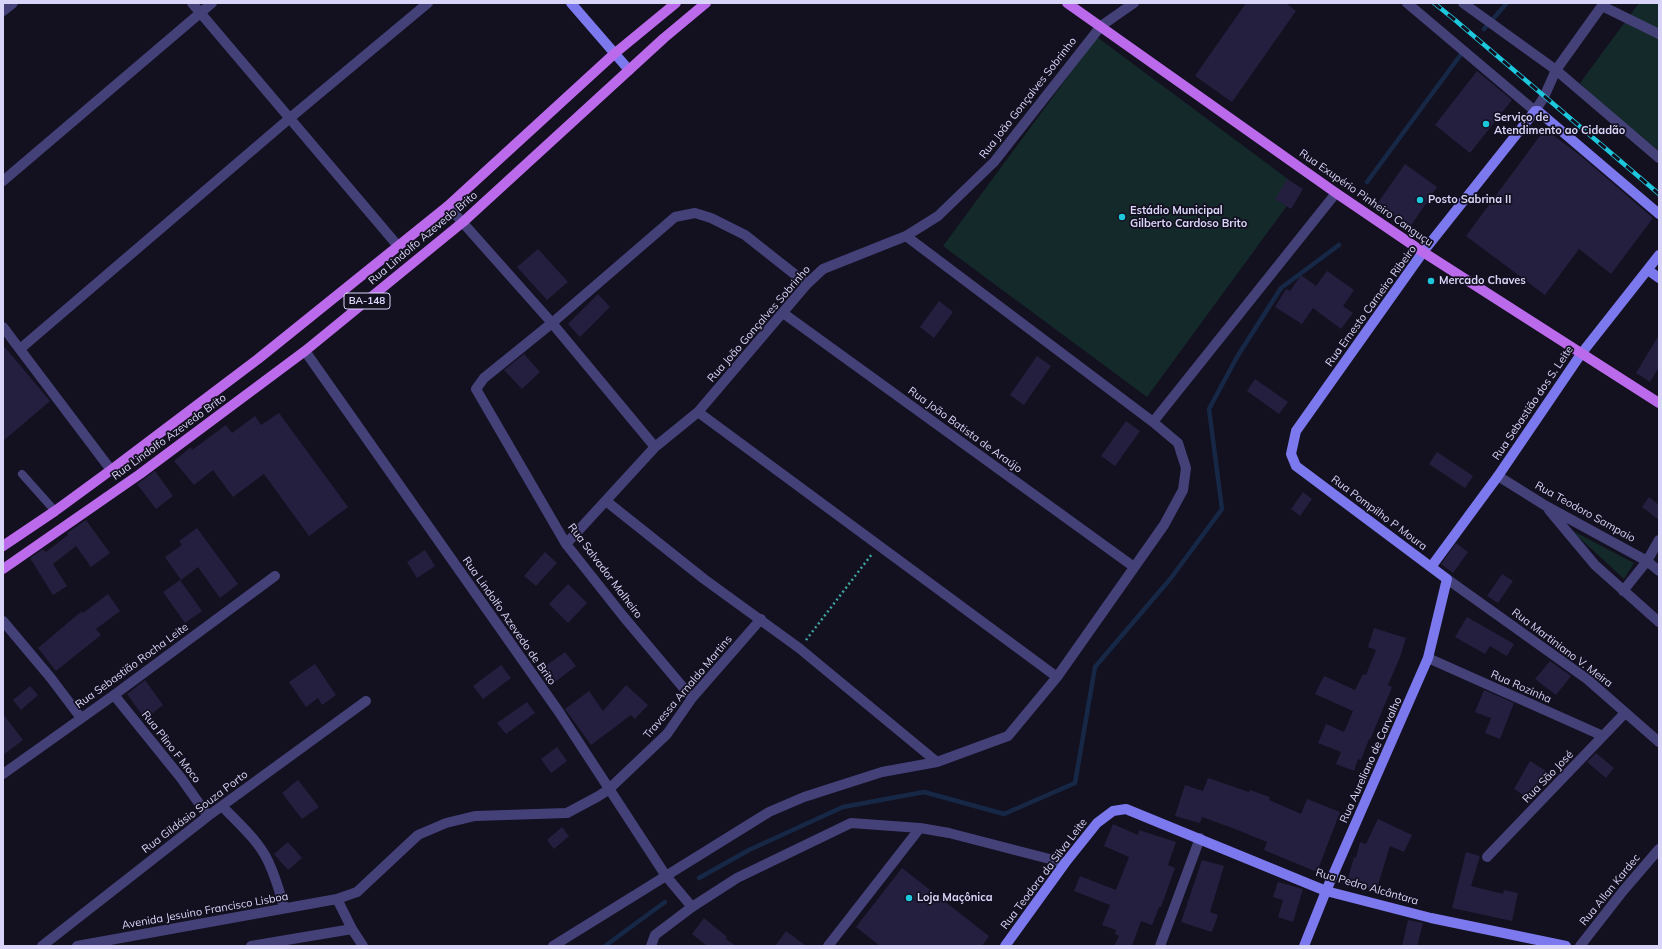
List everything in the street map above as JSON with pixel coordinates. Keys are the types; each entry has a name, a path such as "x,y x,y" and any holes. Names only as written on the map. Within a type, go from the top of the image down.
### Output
{"main road":[{"name":"Rua Lindolfo Azevedo Brito","path":"3,546 55,511 111,470 258,359 448,206 614,54 676,3"},
{"name":"Rua Lindolfo Azevedo Brito","path":"3,569 140,474 305,351 463,222 629,70 706,3"},
{"name":"Rua Exupério Pinheiro Canguçu","path":"1067,3 1336,193 1423,252 1659,403"}],"street":[{"path":"3,11 13,3"},
{"path":"192,3 398,246"},
{"path":"3,181 212,3"},
{"path":"20,349 290,118 428,3"},
{"path":"571,3 629,70"},
{"name":"Rua João Gonçalves Sobrinho","path":"566,544 655,447 698,412 806,284 823,268 906,236 938,216 994,162 1101,26 1134,3"},
{"path":"1407,3 1535,111 1538,111 1659,214"},
{"path":"1463,3 1556,70 1659,158"},
{"path":"1535,111 1544,97 1556,70 1603,5 1659,34"},
{"name":"Rua Ernesto Carneiro Ribeiro","path":"1296,466 1291,454 1296,431 1423,252 1535,111"},
{"path":"1154,422 1336,193"},
{"path":"448,206 552,323 655,447"},
{"path":"552,323 675,217 695,213 711,218 745,236 806,284"},
{"path":"553,946 769,812 804,797 882,772 937,762 1008,736 1057,677 1164,525 1183,490 1186,468 1178,443 1154,422 906,236"},
{"name":"Rua Sebastião dos S. Leite","path":"1431,567 1498,476 1581,354 1659,255"},
{"path":"1648,270 1659,278"},
{"name":"Rua João Batista de Araújo","path":"783,313 1134,567"},
{"name":"Rua Salvador Malheiro","path":"552,323 484,378 476,389 566,544 623,616 692,698"},
{"path":"3,327 111,470"},
{"name":"Rua Lindolfo Azevedo de Brito","path":"305,351 559,712 608,790 666,876 692,907"},
{"path":"698,412 1057,677"},
{"name":"Rua Pompilho P Moura","path":"1296,466 1447,579"},
{"name":"Rua Teodoro Sampaio","path":"1498,476 1546,506 1647,561 1659,570"},
{"path":"606,501 704,579 799,648 937,762"},
{"path":"1546,506 1595,565 1659,622"},
{"path":"1623,591 1647,561 1659,540"},
{"name":"Rua Sebastião Rocha Leite","path":"3,774 114,695 275,576"},
{"name":"Rua Aureliano de Carvalho","path":"1304,946 1326,891 1428,658 1447,579"},
{"name":"Rua Martiniano V. Meira","path":"1447,579 1587,679 1659,742"},
{"name":"Travessa Arnaldo Martins","path":"337,899 357,892 418,835 446,823 476,816 567,813 608,790 666,734 692,698 761,620"},
{"path":"3,621 50,677 81,718"},
{"name":"Rua Rozinha","path":"1428,658 1603,736"},
{"name":"Rua Plino F Moco","path":"114,695 181,778 208,816"},
{"name":"Rua Gildásio Souza Porto","path":"42,946 208,816 366,701"},
{"name":"Rua São José","path":"1487,857 1625,713"},
{"path":"222,806 256,842 268,860 284,908"},
{"name":"Rua Pedro Alcântara","path":"1126,809 1200,838 1326,891 1431,918 1566,946"},
{"name":"Rua Teodora da Silva Leite","path":"1005,946 1065,863 1097,823 1113,811 1126,809"},
{"path":"651,946 655,935 692,907 736,878 851,823 920,828 949,833 1065,863"},
{"path":"828,946 920,828"},
{"path":"1160,946 1200,838"},
{"name":"Rua Allan Kardec","path":"1580,946 1623,891 1659,849"},
{"path":"337,899 352,929 363,946"},
{"name":"Avenida Jesuino Francisco Lisboa","path":"77,946 337,899"},
{"path":"251,946 352,929"}],"lane":[{"path":"22,474 55,511"}],"path":[{"path":"799,648 878,546"}],"green space":[{"path":"1639,3 1659,3 1659,151 1600,103 1580,83"},
{"name":"Estádio Municipal Gilberto Cardoso Brito","path":"1097,37 1300,188 1147,397 943,246"},
{"path":"1571,530 1634,563 1624,579"}],"building":[{"path":"1246,3 1286,3 1296,11 1232,102 1195,76"},
{"path":"1477,71 1512,100 1470,153 1435,125"},
{"path":"1545,129 1581,156 1653,218 1611,274 1579,249 1545,295 1466,236"},
{"path":"1405,164 1437,187 1410,227 1377,204"},
{"path":"1287,179 1303,189 1291,209 1275,199"},
{"path":"538,249 568,282 547,300 517,267"},
{"path":"1327,271 1354,290 1343,306 1353,313 1341,329 1313,308 1302,324 1275,307 1286,289 1290,291 1301,275 1316,286"},
{"path":"598,294 610,307 580,337 568,324"},
{"path":"939,301 953,312 934,338 920,327"},
{"path":"1659,335 1659,367 1650,382 1636,373"},
{"path":"3,345 50,401 3,441"},
{"path":"524,354 540,372 522,389 504,370"},
{"path":"1037,356 1051,366 1024,405 1010,395"},
{"path":"1255,379 1288,402 1279,414 1247,391"},
{"path":"279,413 348,507 309,536 264,474 233,497 213,470 194,485 174,461 191,447 192,450 226,425 232,433 255,416 261,425"},
{"path":"1126,421 1140,431 1115,466 1101,456"},
{"path":"1437,452 1473,476 1465,488 1429,464"},
{"path":"155,471 173,496 156,509 137,484"},
{"path":"1303,492 1312,499 1300,516 1291,509"},
{"path":"1649,497 1659,505 1659,520 1642,507"},
{"path":"86,520 110,553 91,567 76,546 53,564 67,586 53,595 30,558 43,549 46,552 68,535 67,533"},
{"path":"197,528 238,584 220,598 198,567 181,580 165,557 182,545 179,541"},
{"path":"1456,543 1468,552 1453,573 1441,564"},
{"path":"425,550 435,566 417,578 407,562"},
{"path":"545,552 557,563 536,586 524,576"},
{"path":"1502,574 1513,581 1498,603 1487,596"},
{"path":"180,580 202,611 185,623 163,592"},
{"path":"568,584 587,603 568,623 549,604"},
{"path":"108,594 120,611 96,629 101,635 56,671 38,648 82,611 83,613"},
{"path":"1467,617 1514,644 1507,656 1490,646 1485,654 1455,637"},
{"path":"1374,628 1406,638 1388,685 1392,687 1361,760 1358,759 1354,771 1336,764 1341,752 1318,743 1326,724 1344,732 1353,711 1315,694 1324,676 1355,690 1363,674 1366,675 1376,650 1368,647"},
{"path":"565,652 576,666 551,685 540,670"},
{"path":"1550,661 1571,676 1556,695 1535,679"},
{"path":"315,664 336,695 322,705 318,698 306,707 289,682"},
{"path":"501,665 511,678 483,699 473,686"},
{"path":"145,680 163,705 145,719 127,694"},
{"path":"626,685 648,705 635,719 631,715 591,745 565,709 589,691 603,711"},
{"path":"30,686 38,695 21,710 13,700"},
{"path":"1484,690 1514,703 1500,739 1485,733 1491,718 1475,712"},
{"path":"527,702 535,713 506,734 497,723"},
{"path":"3,714 23,740 3,755"},
{"path":"557,747 567,761 551,773 541,759"},
{"path":"1596,753 1614,768 1606,778 1587,762"},
{"path":"1530,761 1546,771 1530,799 1514,789"},
{"path":"1208,778 1249,792 1250,790 1270,797 1269,800 1301,814 1307,799 1340,812 1317,872 1264,850 1267,842 1235,829 1202,817 1200,823 1175,816 1185,785 1203,791"},
{"path":"298,780 319,807 302,819 282,793"},
{"path":"1378,819 1412,835 1404,852 1390,846 1376,891 1347,882 1360,842 1366,844"},
{"path":"1113,824 1138,835 1139,830 1176,842 1168,865 1175,868 1161,907 1159,907 1152,925 1141,921 1132,946 1114,946 1119,936 1115,934 1116,930 1102,925 1110,905 1074,891 1080,876 1116,890 1129,857 1104,846"},
{"path":"562,827 569,836 554,849 547,840"},
{"path":"288,842 302,858 288,870 274,854"},
{"path":"1466,852 1480,856 1471,886 1503,894 1504,890 1518,893 1512,921 1452,908"},
{"path":"1202,860 1224,866 1210,912 1218,915 1212,932 1181,922"},
{"name":"Loja Maçônica","path":"902,868 989,936 982,946 880,946 856,927"},
{"path":"1278,882 1303,889 1293,922 1278,917 1283,900 1273,897"},
{"path":"704,918 727,937 726,939 736,946 707,946 692,934"},
{"path":"1408,920 1423,923 1417,946 1402,946"},
{"path":"786,931 806,946 775,946"}],"waterway":[{"path":"1484,29 1507,3"},
{"path":"1367,182 1462,53"},
{"path":"699,878 749,850 843,807 924,792 1004,814 1075,783 1095,667 1171,578 1222,509 1209,409 1237,357 1281,288 1339,245"},
{"path":"605,946 665,902"}],"railway":[{"path":"1434,3 1659,194"}],"place":[{"name":"Serviço de Atendimento ao Cidadão","path":"1486,124"},
{"name":"Posto Sabrina II","path":"1420,200"},
{"name":"Estádio Municipal Gilberto Cardoso Brito","path":"1122,217"},
{"name":"Mercado Chaves","path":"1431,281"},
{"name":"Loja Maçônica","path":"909,898"}]}
